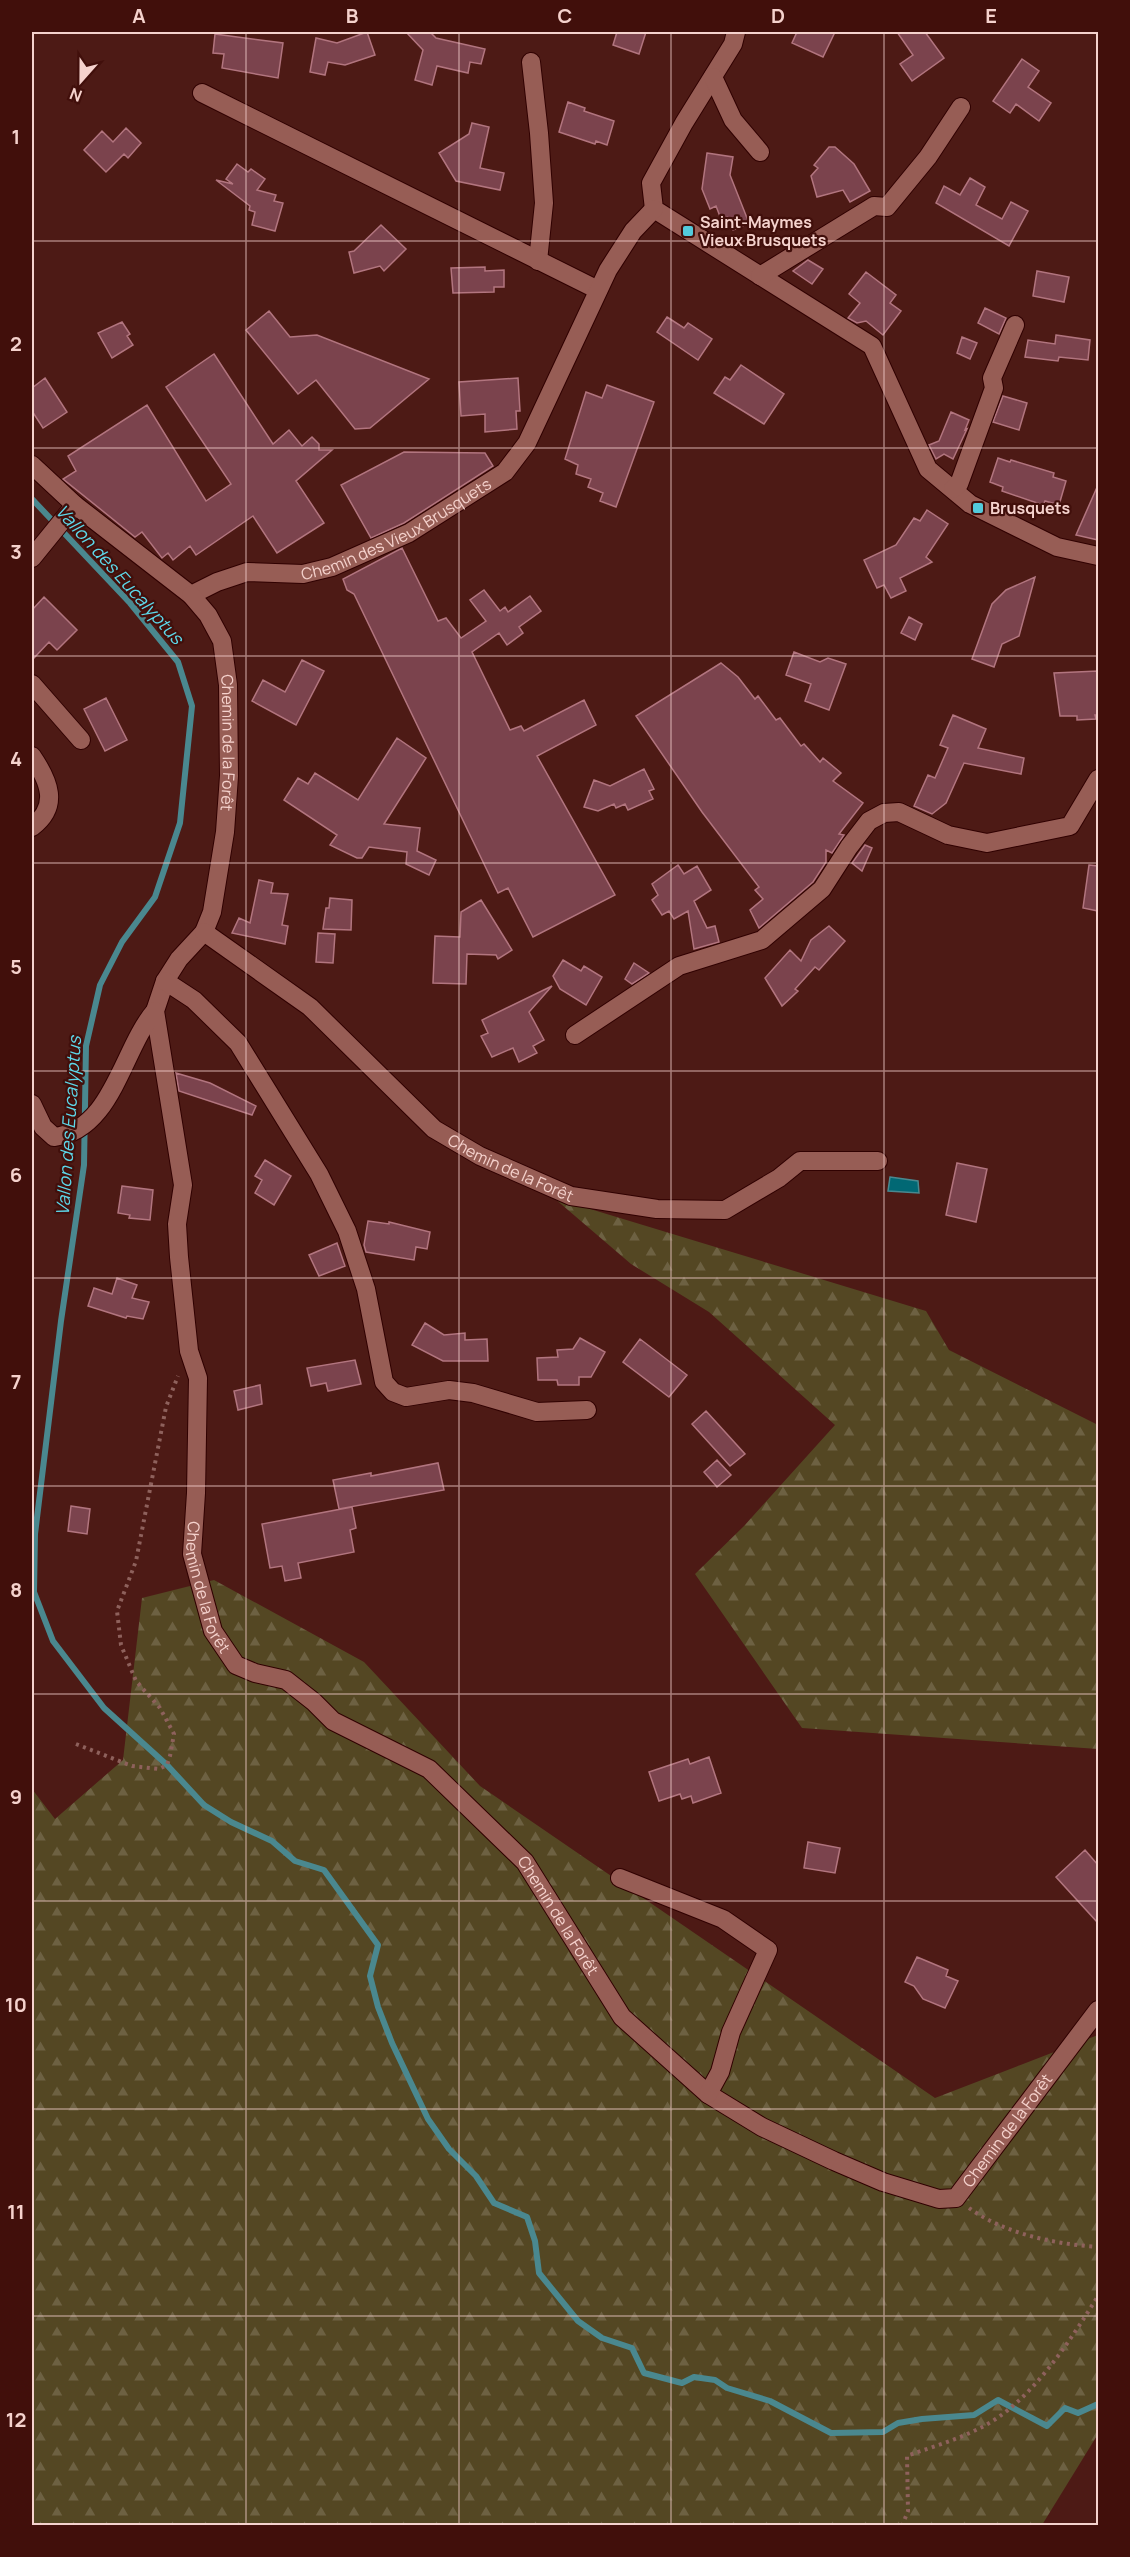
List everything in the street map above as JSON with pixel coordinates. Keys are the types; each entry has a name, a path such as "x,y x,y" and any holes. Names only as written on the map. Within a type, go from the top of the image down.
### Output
{"street":[{"path":"736,32 733,44 651,183 654,209 872,346 928,469 970,504 1057,547 1098,556"},
{"path":"531,62 544,203 538,261"},
{"path":"713,77 733,120 759,152"},
{"path":"202,93 598,290"},
{"path":"760,276 874,206 887,207 928,157 961,107"},
{"name":"Chemin des Vieux Brusquets","path":"191,595 217,582 247,572 303,574 332,567 409,533 505,472 527,443 598,290 633,231 654,209"},
{"path":"953,489 959,484 994,388 992,378 1015,325"},
{"path":"32,465 75,505 191,595"},
{"path":"32,558 75,505"},
{"name":"Chemin de la Forêt","path":"191,595 208,615 222,641 228,685 229,776 225,832 212,912 204,932 179,958 165,981 155,1011 183,1185 177,1224 189,1351 198,1378 196,1493 192,1554 213,1631 236,1665 255,1673 286,1680 314,1702 333,1721 429,1769 525,1862 622,2017 708,2094 762,2127 883,2182 939,2199 956,2198 1098,2010"},
{"path":"32,684 81,740"},
{"path":"32,756 46,777 49,801 42,819 32,828"},
{"path":"575,1035 679,966 762,940 822,890 849,847 869,821 884,813 899,812 948,835 987,843 1070,826 1098,779"},
{"name":"Chemin de la Forêt","path":"204,932 310,1007 435,1129 480,1156 571,1196 657,1209 725,1210 778,1178 800,1161 878,1161"},
{"path":"165,981 194,1000 238,1043 319,1174 347,1231 366,1289 384,1382 393,1392 406,1397 449,1390 473,1393 537,1412 587,1410"},
{"path":"32,1104 43,1127 54,1137 70,1135 93,1117 111,1089 145,1023 155,1011"},
{"path":"620,1878 723,1919 768,1950 731,2032 720,2072 708,2094"}],"path":[{"path":"76,1744 132,1766 159,1769 167,1765 170,1755 174,1734 160,1708 136,1681 121,1645 117,1611 136,1561 166,1407 189,1351"},
{"path":"956,2198 978,2214 1020,2232 1062,2245 1098,2247"},
{"path":"902,2526 908,2511 907,2456 981,2428 1020,2399 1068,2345 1098,2296"}],"green space":[{"path":"554,1198 926,1311 949,1350 1098,1425 1098,1749 802,1728 695,1574 744,1526 835,1425 709,1312 631,1264"},
{"path":"214,1580 364,1662 480,1786 935,2098 1098,2035 1098,2434 1042,2525 32,2525 32,1789 55,1819 123,1760 142,1598"}],"water":[{"path":"890,1177 918,1181 919,1193 888,1191"}],"building":[{"path":"367,32 375,55 345,65 328,62 325,75 310,72 316,38 337,43"},
{"path":"406,32 430,32 436,38 485,49 481,64 470,62 468,73 437,66 432,85 415,80 423,50"},
{"path":"617,32 646,32 639,54 613,45"},
{"path":"797,32 835,32 823,57 792,43"},
{"path":"897,32 925,32 944,58 912,81 900,64 913,55"},
{"path":"215,34 283,43 278,78 222,68 224,54 213,53"},
{"path":"1022,59 1039,71 1028,87 1051,103 1039,121 1016,104 1010,113 993,101"},
{"path":"568,102 585,108 584,111 614,121 607,145 596,141 595,144 559,132"},
{"path":"472,123 489,127 480,168 504,173 500,190 456,181 439,153 469,134"},
{"path":"126,128 141,143 128,158 124,154 106,172 84,150 102,131 113,142"},
{"path":"829,147 835,147 854,164 870,191 850,202 843,190 817,197 811,176 818,168 814,165"},
{"path":"707,153 733,157 730,175 749,223 733,230 727,217 721,219 716,206 710,209 702,189"},
{"path":"237,164 248,172 251,169 265,179 257,190 276,195 274,201 283,203 275,231 252,225 255,212 249,210 250,206 216,180 233,184 226,179"},
{"path":"970,178 985,187 976,205 1002,219 1011,202 1028,211 1009,246 936,203 944,186 960,195"},
{"path":"381,225 406,249 384,271 380,266 354,273 349,252 354,251"},
{"path":"808,260 823,269 812,284 793,271"},
{"path":"485,267 485,271 504,270 504,287 494,287 494,292 453,293 451,268"},
{"path":"1037,271 1069,277 1064,302 1033,296"},
{"path":"866,272 896,295 890,303 901,311 883,335 866,321 857,323 848,318 860,303 849,294"},
{"path":"985,308 1006,318 999,334 978,323"},
{"path":"269,311 290,337 317,335 429,379 370,428 355,429 316,380 298,394 246,330"},
{"path":"667,317 684,328 688,323 712,339 698,360 657,332"},
{"path":"122,322 130,334 127,336 133,345 112,358 98,333"},
{"path":"1056,335 1090,340 1088,360 1059,357 1058,361 1025,357 1028,340 1055,344"},
{"path":"962,337 977,343 970,359 957,353"},
{"path":"214,354 273,444 289,430 302,446 312,437 319,444 319,450 332,450 296,481 324,523 277,553 253,516 196,555 190,546 173,560 168,553 162,558 142,532 135,537 63,479 76,471 68,456 147,405 206,501 231,484 166,387"},
{"path":"741,365 784,394 764,424 714,393 725,377 730,380"},
{"path":"45,378 67,412 43,428 32,411 32,388"},
{"path":"518,378 520,411 516,411 517,429 485,432 485,414 461,416 459,382"},
{"path":"607,385 654,402 616,507 600,501 603,493 588,487 591,479 576,474 578,465 565,459 586,392 602,398"},
{"path":"1003,396 1027,403 1019,430 993,422"},
{"path":"951,412 969,420 965,430 967,429 953,459 944,454 936,459 929,445 939,441"},
{"path":"404,452 485,453 493,466 404,523 371,538 341,485"},
{"path":"998,458 1054,473 1053,477 1066,481 1059,505 1045,501 1043,505 1002,491 1003,487 990,482"},
{"path":"1098,485 1098,540 1076,535"},
{"path":"927,510 948,524 926,557 932,562 900,578 906,591 891,598 884,585 877,588 864,560 896,545 914,518 920,521"},
{"path":"402,548 438,621 446,618 461,638 486,621 470,600 484,590 500,611 505,607 508,612 530,596 541,611 519,627 523,633 507,645 499,633 472,652 510,730 521,726 524,731 584,700 596,725 537,756 615,895 533,937 508,888 498,893 354,594 347,590 343,579"},
{"path":"1035,577 1019,636 1002,644 994,667 972,659 992,604 1006,590"},
{"path":"44,597 77,630 57,650 49,642 32,660 32,610"},
{"path":"909,617 922,624 915,640 901,633"},
{"path":"794,652 820,662 828,658 846,664 829,710 805,701 811,684 786,675"},
{"path":"302,660 324,671 296,725 252,701 263,680 285,692"},
{"path":"721,663 738,677 755,699 758,696 776,720 780,718 801,746 804,744 820,762 823,758 841,773 833,781 863,803 839,834 844,835 832,853 826,850 826,862 813,882 759,928 750,910 763,899 755,890 759,887 702,812 636,716"},
{"path":"1098,671 1098,715 1095,715 1096,719 1077,720 1077,716 1060,716 1054,673"},
{"path":"106,698 127,740 105,751 84,709"},
{"path":"953,715 986,729 978,748 1024,758 1021,774 964,763 946,803 932,814 914,806 928,775 935,778 948,748 940,745"},
{"path":"397,738 426,758 384,824 420,828 417,851 436,860 429,875 406,864 407,852 369,847 362,858 357,858 330,845 337,835 284,800 298,778 308,784 315,773 358,800"},
{"path":"644,769 654,789 649,791 653,799 628,810 625,804 616,808 614,804 598,811 584,807 594,780 610,786"},
{"path":"865,845 872,848 862,871 852,863"},
{"path":"678,865 684,874 697,866 711,890 694,901 707,928 715,926 719,942 694,949 688,911 674,919 669,911 662,915 652,900 658,895 652,884"},
{"path":"1089,865 1098,866 1098,911 1083,908"},
{"path":"259,880 273,883 271,893 288,894 282,925 288,926 285,944 232,933 239,918 250,923"},
{"path":"330,898 352,900 351,930 323,929"},
{"path":"481,900 512,950 498,959 496,955 467,954 466,984 433,983 435,936 460,937 461,912"},
{"path":"829,926 845,941 819,970 815,967 795,989 798,991 782,1006 765,978 790,950 801,961 811,940"},
{"path":"318,933 335,934 333,963 316,962"},
{"path":"563,960 581,971 584,966 602,977 586,1005 560,989 553,976"},
{"path":"634,963 649,973 632,984 625,979"},
{"path":"552,986 529,1012 544,1040 533,1046 537,1053 519,1062 513,1048 492,1057 481,1036 488,1033 482,1020"},
{"path":"176,1073 210,1083 256,1106 252,1115 179,1091"},
{"path":"265,1160 291,1176 274,1205 255,1193 262,1180 255,1176"},
{"path":"957,1163 987,1169 976,1222 946,1215"},
{"path":"122,1186 153,1190 150,1220 129,1218 130,1215 118,1213"},
{"path":"368,1221 389,1224 389,1222 430,1232 427,1249 416,1247 414,1260 366,1252 364,1245"},
{"path":"337,1243 345,1266 319,1276 309,1255"},
{"path":"117,1278 137,1285 132,1298 149,1302 143,1319 127,1316 126,1318 88,1306 94,1288 112,1294"},
{"path":"425,1323 444,1335 465,1333 465,1340 487,1339 488,1361 443,1361 412,1345"},
{"path":"580,1338 605,1352 591,1377 579,1377 579,1385 558,1385 557,1380 538,1380 537,1358 558,1357 557,1350 573,1349"},
{"path":"640,1339 687,1375 669,1397 623,1362"},
{"path":"355,1360 361,1384 328,1391 326,1383 311,1386 307,1368"},
{"path":"260,1385 262,1404 238,1410 234,1391"},
{"path":"706,1411 745,1454 730,1466 692,1424"},
{"path":"717,1460 731,1475 717,1487 704,1472"},
{"path":"438,1463 444,1490 339,1509 333,1480 371,1473 371,1476"},
{"path":"71,1506 90,1509 87,1534 68,1531"},
{"path":"352,1507 356,1528 350,1530 354,1552 298,1563 301,1578 285,1581 282,1566 270,1568 262,1524"},
{"path":"709,1757 721,1793 693,1803 691,1796 682,1799 680,1794 659,1801 649,1772 688,1759 690,1764"},
{"path":"808,1842 840,1848 835,1873 804,1868"},
{"path":"1085,1850 1098,1865 1098,1923 1056,1877"},
{"path":"917,1957 948,1970 946,1976 958,1981 945,2008 923,1999 914,1986 905,1982"}],"waterway":[{"name":"Vallon des Eucalyptus","path":"32,499 130,603 178,662 192,706 180,823 155,897 122,942 100,985 86,1046 84,1165 61,1321 35,1534 34,1592 53,1641 104,1708 167,1765 204,1805 231,1822 272,1841 295,1861 324,1870 378,1945 370,1976 378,2007 392,2043 428,2119 449,2149 476,2176 494,2203 527,2217 535,2241 539,2273 578,2321 602,2338 632,2348 644,2373 682,2383 694,2377 715,2380 727,2388 770,2401 831,2433 883,2432 898,2423 974,2415 998,2400 1047,2426 1065,2408 1078,2413 1098,2404"}],"place":[{"name":"Saint-Maymes Vieux Brusquets","path":"688,231"},
{"name":"Brusquets","path":"978,508"}]}
